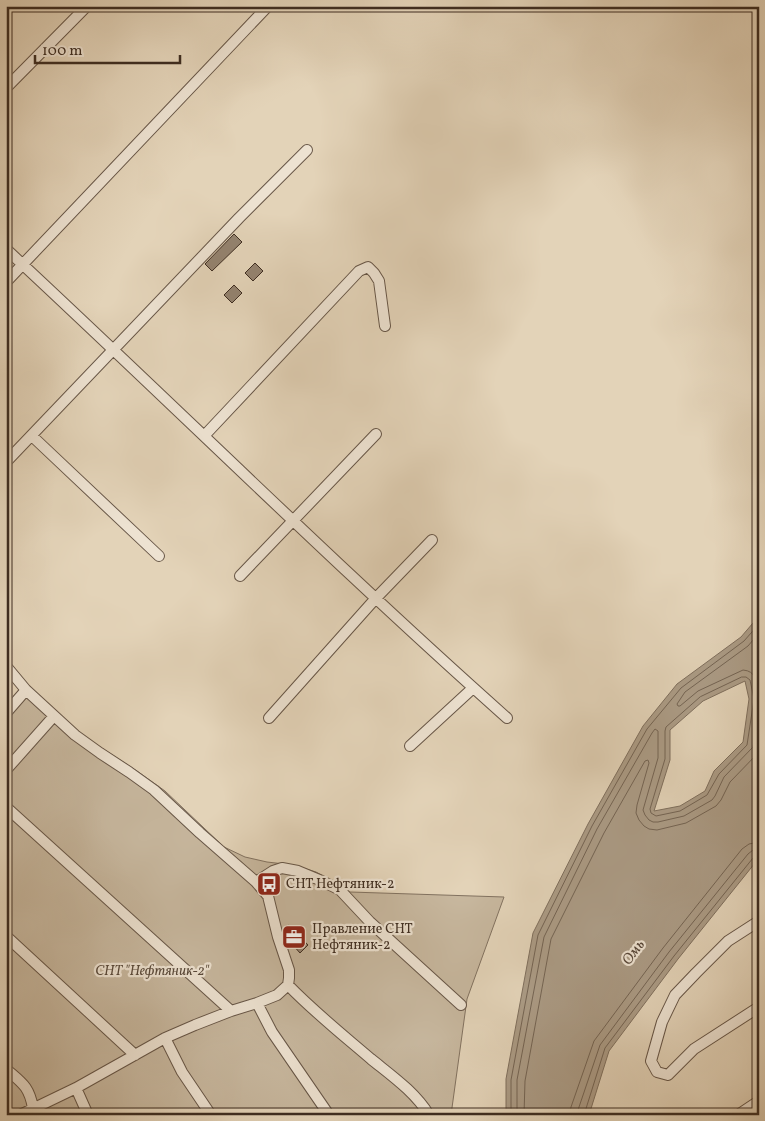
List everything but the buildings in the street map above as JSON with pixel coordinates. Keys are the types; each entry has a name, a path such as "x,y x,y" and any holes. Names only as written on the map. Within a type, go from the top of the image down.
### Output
{"street":[{"path":"6,88 87,6"},
{"path":"6,282 268,6"},
{"path":"6,462 239,218 307,150"},
{"path":"6,249 114,349 293,522 507,718"},
{"path":"204,436 359,271 368,267 374,272 379,281 384,326"},
{"path":"240,576 376,434"},
{"path":"32,436 159,556"},
{"path":"269,718 376,598 432,540"},
{"path":"6,666 26,690 75,735 154,790 200,834 256,882 268,896 289,978 288,985 277,995 195,1024 165,1038 76,1088 20,1115"},
{"path":"410,746 473,688"},
{"path":"6,713 26,690"},
{"path":"6,770 54,716"},
{"path":"6,807 231,1011"},
{"path":"256,882 273,871 282,868 298,871 322,880 340,890 370,922 461,1005"},
{"path":"759,921 728,941 675,995 662,1022 651,1062 657,1072 668,1075 694,1049 759,1006"},
{"path":"6,936 135,1055"},
{"path":"288,985 336,1029 409,1090 429,1115"},
{"path":"257,1003 272,1032 329,1115"},
{"path":"165,1038 182,1072 210,1115"},
{"path":"6,1069 23,1083 31,1095 33,1108"},
{"path":"76,1088 88,1115"},
{"path":"738,1115 759,1101"}],"green space":[{"name":"СНТ \"Нефтяник-2\"","path":"31,691 77,732 165,791 224,847 245,857 293,865 316,872 350,892 504,897 467,999 451,1115 6,1115 6,719"}],"water":[{"name":"Омь","path":"759,616 759,858 678,959 609,1051 589,1115 506,1115 506,1079 533,933 588,824 643,726 677,684 741,637","holes":["745,681 749,699 743,742 714,771 705,791 680,806 654,811 670,760 670,730 703,701"]}],"place":[{"name":"СНТ Нефтяник-2","path":"269,884"},
{"name":"Правление СНТ Нефтяник-2","path":"294,937"}]}
